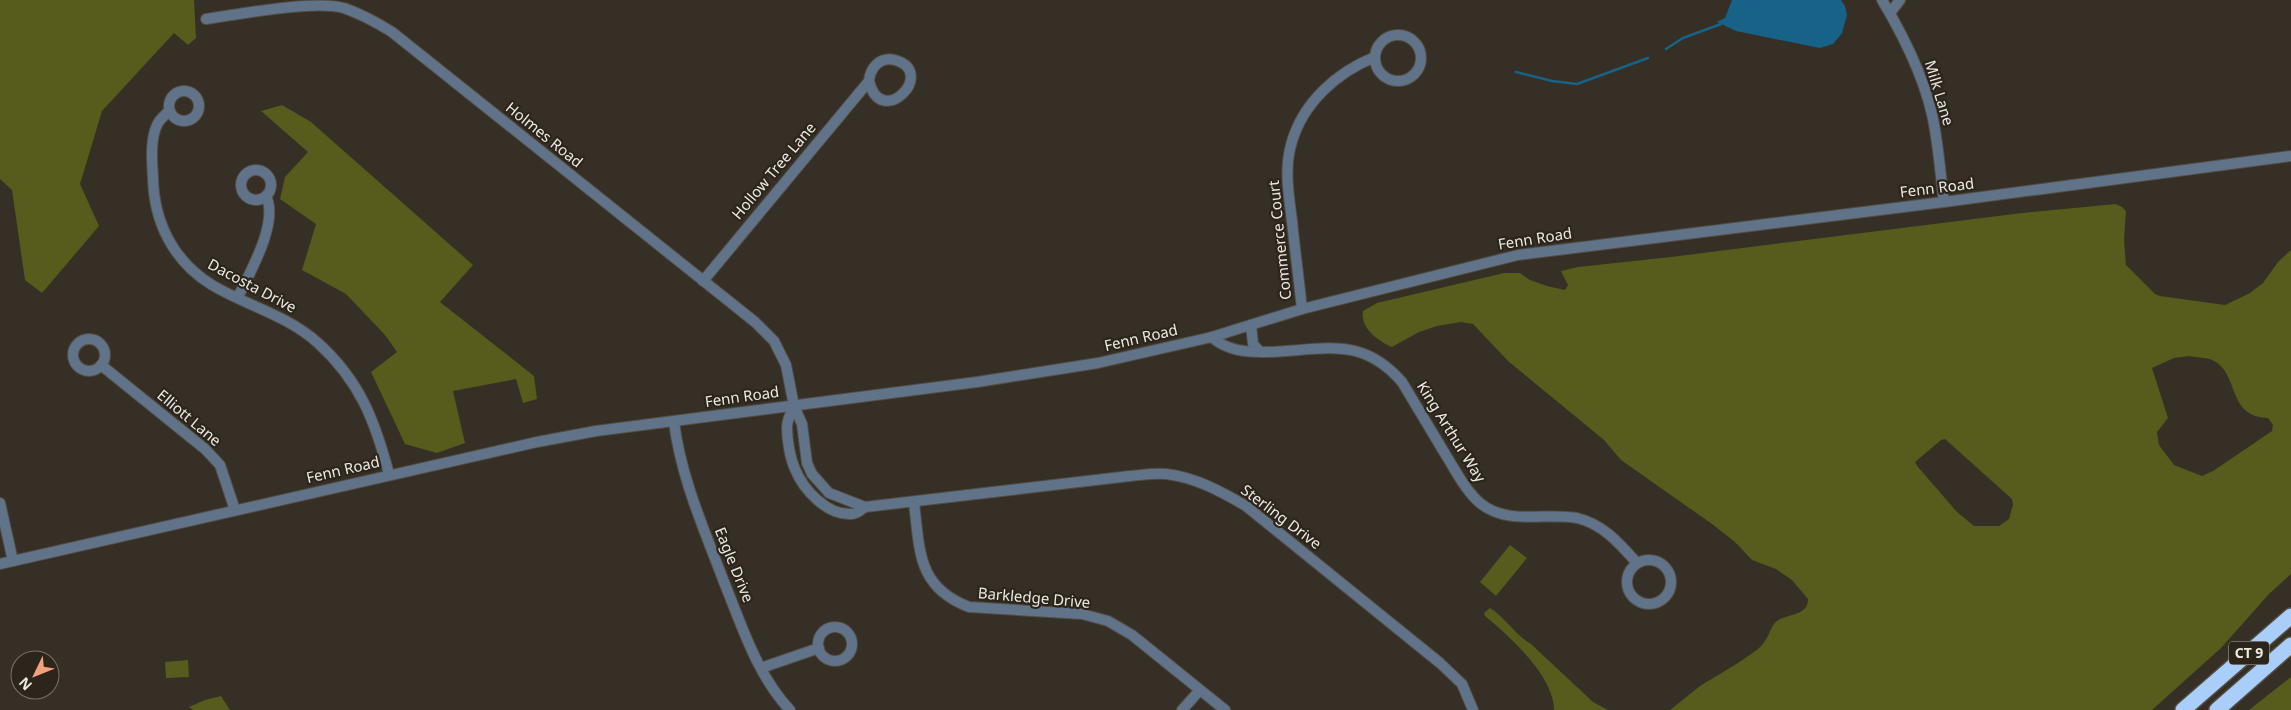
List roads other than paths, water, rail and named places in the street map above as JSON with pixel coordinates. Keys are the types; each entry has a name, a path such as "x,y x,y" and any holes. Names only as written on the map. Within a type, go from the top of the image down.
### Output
{"highway":[{"path":"2206,690 2240,649 2291,604"},
{"name":"CT 9","path":"2183,710 2291,616"},
{"name":"CT 9","path":"2217,710 2291,645"}],"street":[{"name":"Milk Lane","path":"1882,0 1914,61 1926,92 1935,129 1944,202"},
{"path":"1890,13 1900,0"},
{"name":"Holmes Road","path":"206,19 313,5 342,8 369,18 392,32 755,322 774,341 786,365 794,406"},
{"path":"1403,35 1416,43 1422,58 1417,72 1405,80 1398,81 1384,76 1376,64 1375,57 1381,42 1387,37 1403,35"},
{"name":"Commerce Court","path":"1302,309 1287,178 1291,145 1306,111 1331,82 1354,65 1375,57"},
{"name":"Hollow Tree Lane","path":"703,281 869,81 870,74 878,63 891,59 904,64 910,75 906,92 902,97 890,100 884,99 874,92 869,81"},
{"name":"Dacosta Drive","path":"169,111 157,124 153,142 153,197 161,226 173,249 190,269 213,286 296,326 318,343 342,368 362,397 373,421 389,474"},
{"name":"Fenn Road","path":"0,564 389,474 537,442 1071,368 1138,355 1212,337 1302,309 1518,255 1944,202 2291,156"},
{"path":"238,297 258,255 268,224 270,204 266,196"},
{"path":"1251,325 1253,344 1260,351"},
{"name":"King Arthur Way","path":"1212,337 1228,348 1260,351 1353,350 1372,357 1389,367 1402,382 1465,486 1481,504 1502,514 1519,517 1576,518 1597,526 1619,542 1637,563"},
{"name":"Elliott Lane","path":"101,365 205,448 220,465 235,510"},
{"name":"Sterling Drive","path":"794,406 787,426 794,467 804,487 823,504 844,514 854,515 865,507"},
{"name":"Sterling Drive","path":"794,406 802,424 807,463 812,474 829,493 865,507 914,503 1130,476 1166,474 1218,490 1246,506 1440,663 1462,684 1473,710"},
{"name":"Eagle Drive","path":"674,422 681,465 696,511 760,668 779,698 790,710"},
{"path":"0,503 13,561"},
{"name":"Barkledge Drive","path":"914,503 921,559 929,576 940,591 952,600 969,607 1082,614 1108,621 1132,635 1225,710"},
{"path":"1651,559 1665,566 1672,580 1671,587 1663,600 1643,604 1633,597 1627,583 1631,568 1637,563 1651,559"},
{"path":"760,668 819,648"},
{"path":"1182,710 1200,690"}],"water":[{"path":"1732,0 1841,0 1847,15 1842,33 1833,44 1820,48 1736,31 1717,22 1725,18"}],"waterway":[{"path":"1666,49 1683,38 1721,24"},
{"path":"1516,72 1552,81 1577,84 1648,58"}]}
